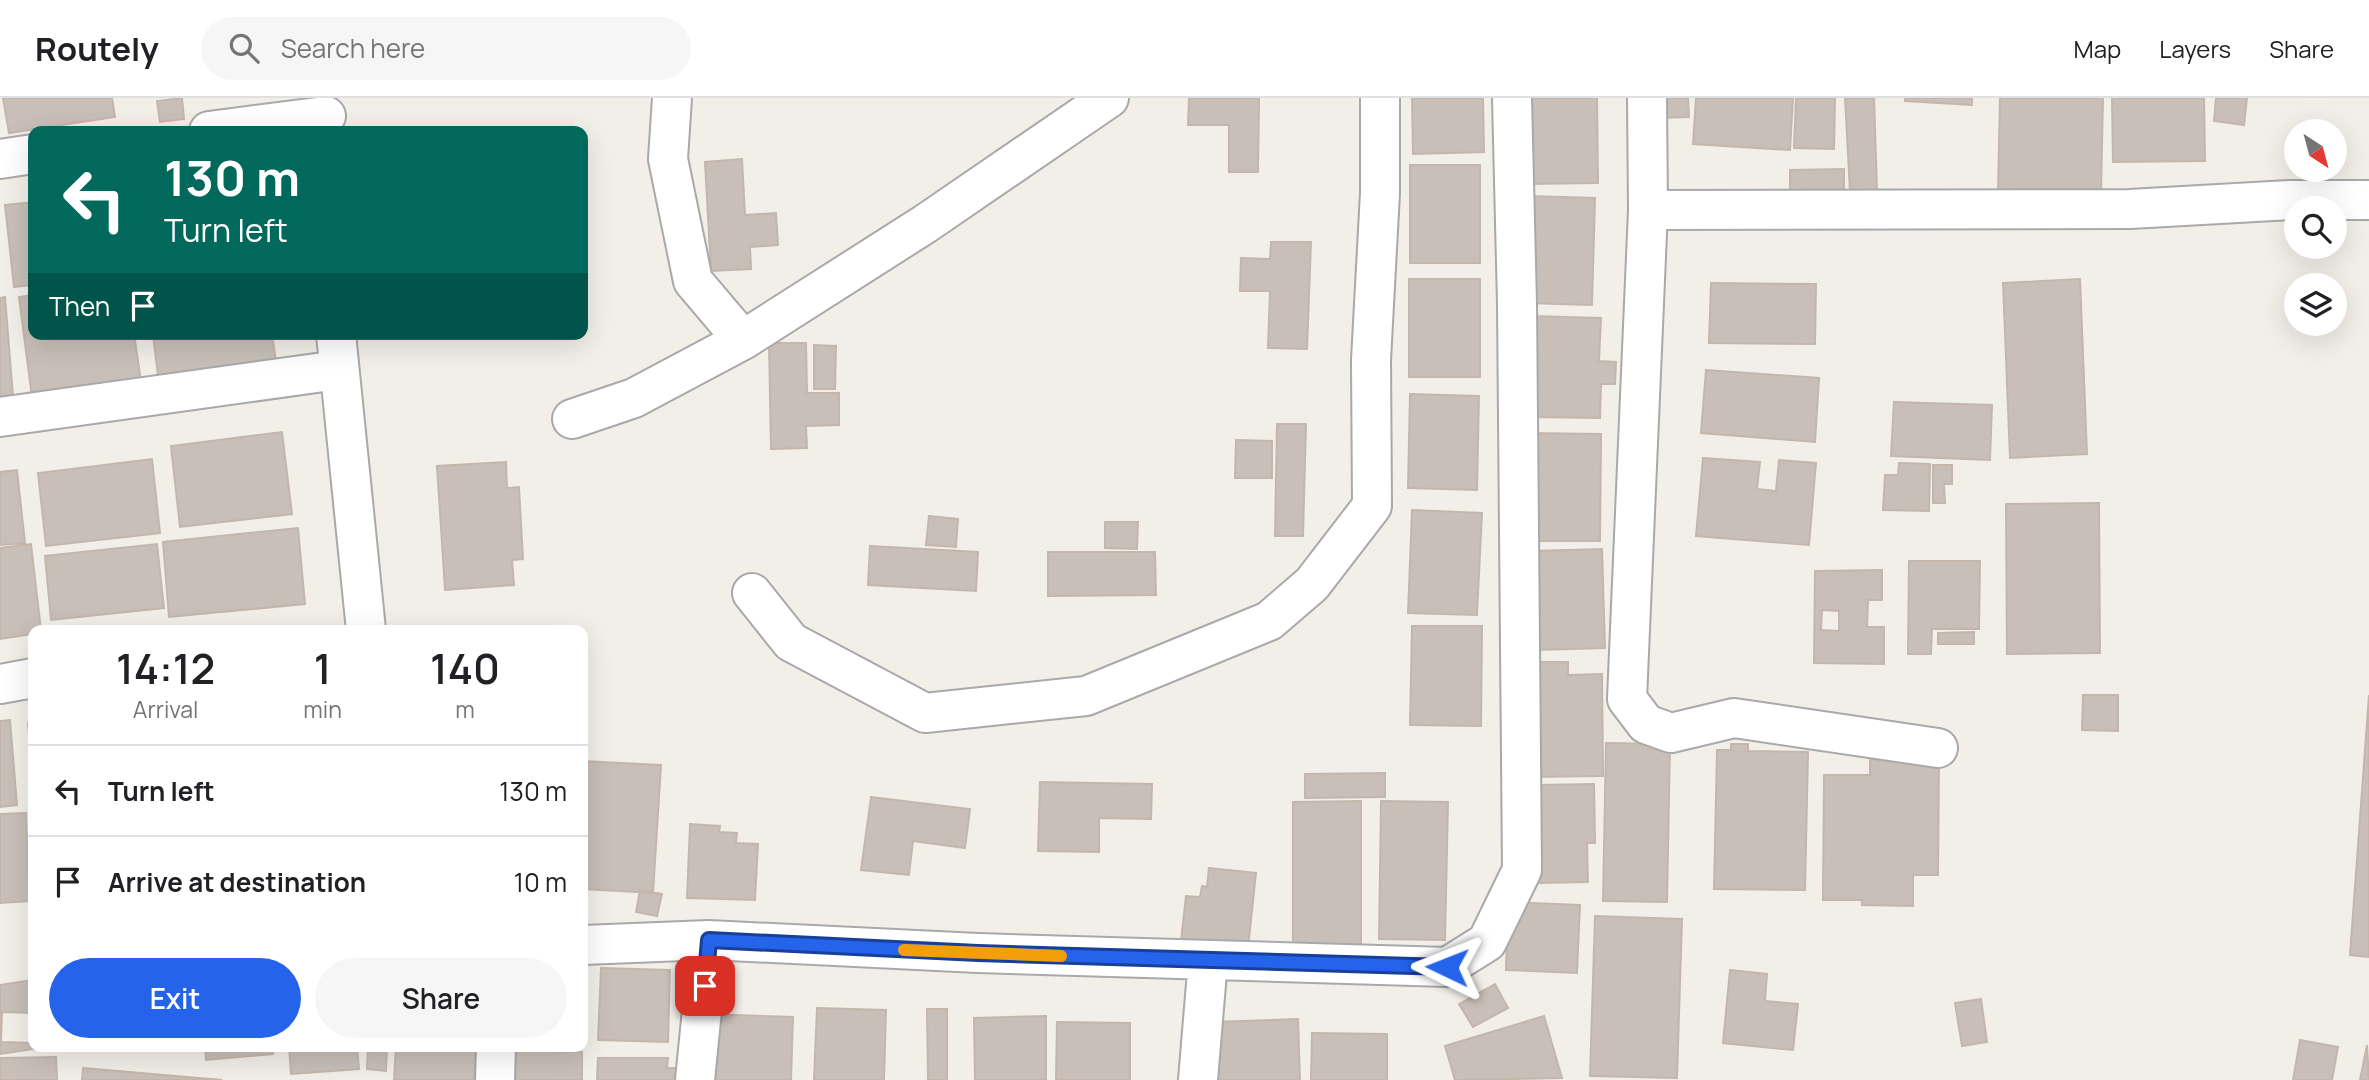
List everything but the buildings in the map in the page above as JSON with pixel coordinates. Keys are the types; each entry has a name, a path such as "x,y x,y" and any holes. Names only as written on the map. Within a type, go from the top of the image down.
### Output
{"street":[{"path":"671,98 668,159 694,281 743,340"},
{"path":"572,419 634,398 743,340 925,224 1109,98"},
{"path":"752,593 791,642 925,713 1086,696 1269,621 1312,584 1372,506 1371,360 1380,193 1380,98"},
{"path":"588,945 709,940 978,953 1447,967 1487,942 1522,870 1517,304 1512,98"},
{"path":"1647,98 1648,210 1627,699 1646,724 1671,733 1734,718 1938,748"},
{"path":"246,126 326,115"},
{"path":"0,159 28,155"},
{"path":"1648,210 2130,209 2290,200 2369,200"},
{"path":"0,417 337,352 356,625"},
{"path":"0,684 28,679"},
{"path":"695,1080 709,940"},
{"path":"1198,1080 1208,960"},
{"path":"495,1080 496,1052"}],"slow traffic":[{"path":"904,950 1061,956"}],"route":[{"path":"705,986 709,940 978,953 1447,967"}]}
